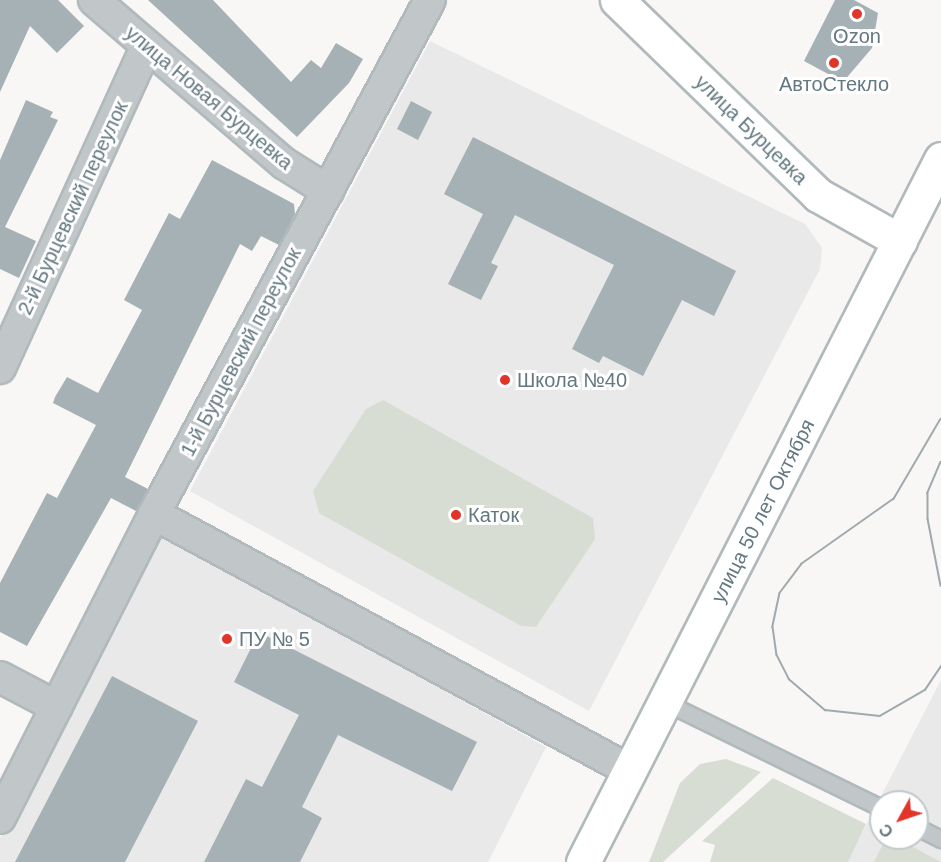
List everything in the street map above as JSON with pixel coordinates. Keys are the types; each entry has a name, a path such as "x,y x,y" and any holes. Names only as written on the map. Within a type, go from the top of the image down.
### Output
{"main road":[{"name":"улица Бурцевка","path":"617,0 818,195 900,241"},
{"name":"улица 50 лет Октября","path":"583,862 667,703 941,159"}],"street":[{"name":"улица Новая Бурцевка","path":"94,0 146,48 285,164 328,191"},
{"name":"1-й Бурцевский переулок","path":"0,818 154,514 430,0"},
{"name":"2-й Бурцевский переулок","path":"0,368 146,48"},
{"path":"154,514 631,771"},
{"path":"0,677 57,706"}],"lane":[{"path":"667,703 869,802"}],"shaded area":[{"name":"Школа №40","path":"430,41 805,224 822,248 820,269 589,711 190,491"},
{"name":"Каток","path":"383,400 593,518 595,539 536,627 521,626 319,513 313,491 366,409"},
{"name":"ПУ № 5","path":"158,532 546,747 488,862 0,862 0,838"},
{"path":"941,680 941,862 847,862 869,819 869,850 929,850 929,790 884,790"},
{"path":"726,759 761,772 663,862 649,862 680,783 700,764"},
{"path":"773,778 866,824 848,862 710,862 715,845 702,841"},
{"path":"880,850 918,850 941,862 874,862"}],"building":[{"path":"0,0 58,0 84,26 57,53 30,26 0,92"},
{"path":"148,0 213,0 291,82 311,60 321,68 336,43 363,59 349,83 297,137"},
{"path":"835,0 854,0 878,13 872,48 843,82 804,61"},
{"path":"26,100 53,112 50,117 58,120 5,227 36,241 19,278 0,269 0,160"},
{"path":"411,101 432,112 418,140 397,129"},
{"path":"473,137 736,271 714,316 682,300 643,376 603,356 599,363 572,349 614,265 515,215 491,263 498,266 481,300 448,284 483,214 444,194"},
{"path":"212,160 294,204 295,214 279,245 261,236 252,251 240,244 125,477 148,489 136,511 111,498 27,646 0,632 0,583 47,493 57,498 96,425 53,403 55,397 67,377 98,393 142,310 124,300 169,213 180,219"},
{"path":"259,632 477,742 452,791 338,735 302,807 322,818 300,862 204,862 246,779 262,787 299,715 234,682"},
{"path":"112,676 198,721 125,862 15,862"}],"tram line":[{"path":"941,419 894,499 802,564 780,593 773,627 777,655 789,679 825,710 880,716 925,690 941,666"},
{"path":"941,462 928,493 928,519 941,586"}],"place":[{"name":"Ozon","path":"857,14"},
{"name":"АвтоСтекло","path":"834,63"},
{"name":"Школа №40","path":"505,380"},
{"name":"Каток","path":"456,515"},
{"name":"ПУ № 5","path":"227,639"}]}
